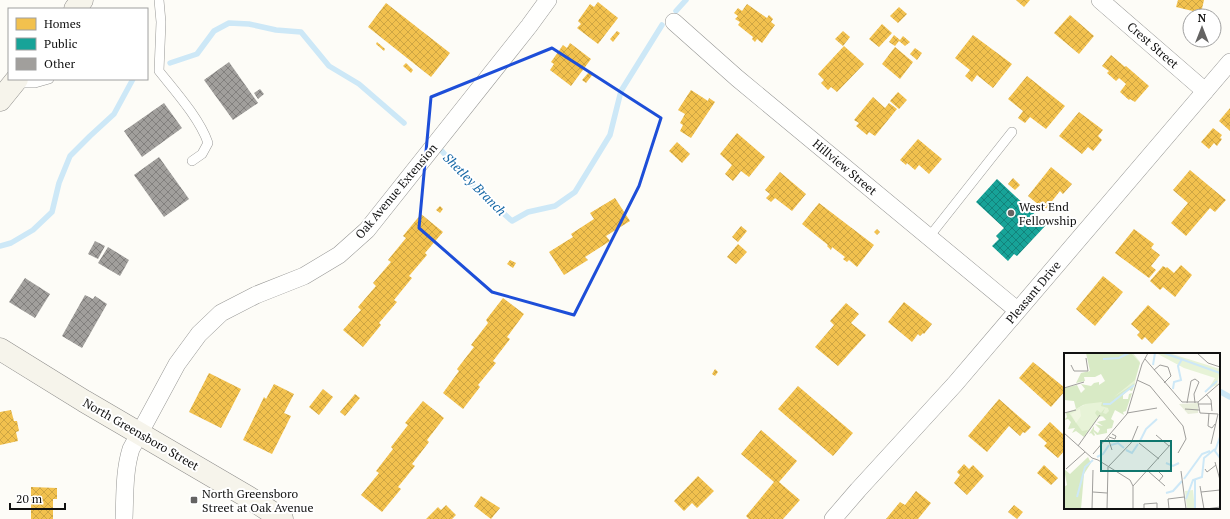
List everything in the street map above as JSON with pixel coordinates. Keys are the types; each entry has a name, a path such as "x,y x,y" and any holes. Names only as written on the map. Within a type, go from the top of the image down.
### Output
{"main road":[{"path":"75,8 82,0"},
{"path":"0,100 16,81"},
{"name":"North Greensboro Street","path":"0,349 248,497 282,519"}],"street":[{"name":"Oak Avenue Extension","path":"124,519 128,458 139,433 177,364 199,334 222,313 256,295 304,276 340,255 367,230 548,0"},
{"name":"Crest Street","path":"1100,0 1205,90"},
{"name":"Hillview Street","path":"674,22 737,78 1017,310"},
{"name":"Pleasant Drive","path":"833,519 955,384 1230,62"}],"lane":[{"path":"159,0 161,22 159,71 181,99 205,134 208,143 202,154 192,161"},
{"path":"16,81 35,83 46,80"},
{"path":"929,237 1012,132"}],"highlighted area":[{"path":"552,48 661,118 639,186 574,315 492,292 419,228 431,97"}],"building: Homes":[{"path":"1016,0 1030,0 1024,7"},
{"path":"1178,0 1204,0 1202,8 1182,8 1176,7"},
{"path":"598,2 618,18 598,44 577,28 581,24 578,21 590,4 594,7"},
{"path":"386,3 450,53 431,77 368,27"},
{"path":"747,4 767,18 769,15 773,19 771,22 775,25 762,43 757,39 755,42 752,39 753,37 738,25 740,22 735,19 738,16 734,13 738,8 742,11"},
{"path":"899,7 907,14 898,23 890,16"},
{"path":"1070,15 1094,36 1079,54 1054,33"},
{"path":"882,24 892,33 879,47 869,39"},
{"path":"617,31 620,33 613,42 610,39"},
{"path":"843,31 850,37 843,46 835,39"},
{"path":"894,35 900,40 903,36 910,42 905,46 899,41 895,46 889,42"},
{"path":"973,35 1012,64 993,88 977,75 972,82 965,76 970,70 955,58"},
{"path":"377,42 385,49 384,51 376,44"},
{"path":"570,43 591,59 571,86 550,70 554,64 551,62 563,45 567,48"},
{"path":"844,46 864,64 837,92 831,87 828,90 821,83 824,80 818,74"},
{"path":"895,47 913,62 900,79 882,64"},
{"path":"915,48 922,53 917,60 910,54"},
{"path":"1111,55 1149,86 1135,102 1130,99 1129,100 1120,92 1126,84 1119,78 1116,81 1107,73 1109,71 1102,66"},
{"path":"406,63 413,70 411,73 403,66"},
{"path":"589,72 593,74 586,83 582,80"},
{"path":"1027,76 1065,106 1046,129 1030,117 1025,123 1018,118 1023,111 1008,99"},
{"path":"691,90 708,101 709,98 715,102 691,138 680,131 683,125 680,123 685,114 678,110"},
{"path":"898,92 907,100 899,109 890,101"},
{"path":"873,97 885,108 889,103 897,109 875,136 869,132 867,135 856,126 859,123 854,120"},
{"path":"1230,108 1230,131 1219,121"},
{"path":"1079,112 1103,130 1098,136 1102,140 1093,151 1088,147 1082,154 1059,136"},
{"path":"1213,128 1222,135 1220,138 1222,139 1217,146 1214,143 1209,149 1201,142"},
{"path":"737,133 765,157 749,177 741,171 733,181 725,174 732,165 720,154"},
{"path":"918,139 942,159 929,174 919,165 915,170 907,163 906,165 900,160"},
{"path":"677,142 690,154 682,163 669,151"},
{"path":"1051,167 1072,184 1063,194 1060,191 1045,210 1028,196"},
{"path":"1190,170 1226,200 1215,212 1210,208 1186,236 1171,223 1188,203 1173,190"},
{"path":"780,172 806,194 792,211 775,198 771,202 766,198 770,194 765,190"},
{"path":"1013,178 1020,185 1015,190 1008,184"},
{"path":"615,198 630,221 606,236 610,241 585,257 588,260 564,275 549,252 573,237 571,234 594,219 590,213"},
{"path":"819,203 874,245 857,267 849,260 847,262 843,259 845,257 832,247 831,250 827,246 828,245 802,224"},
{"path":"440,206 443,209 440,213 436,210"},
{"path":"421,214 443,232 425,253 427,255 409,276 412,278 394,300 397,302 379,323 381,325 363,347 343,330 361,310 358,307 376,286 373,283 391,262 388,260 406,238 403,236"},
{"path":"741,226 747,231 738,242 732,237"},
{"path":"877,229 880,232 877,235 874,232"},
{"path":"1134,229 1154,244 1151,248 1160,255 1151,266 1156,270 1149,278 1115,253"},
{"path":"738,244 747,252 736,264 727,257"},
{"path":"510,260 516,263 513,268 507,264"},
{"path":"1181,265 1192,275 1175,297 1163,287 1160,290 1150,281 1163,266 1166,268 1167,267 1174,273"},
{"path":"1103,276 1123,292 1095,326 1076,309"},
{"path":"503,298 524,314 507,337 510,339 493,361 496,363 478,385 480,387 463,409 443,393 459,371 457,369 474,347 471,345 488,323 486,320"},
{"path":"904,302 932,324 924,334 923,333 920,336 918,334 912,342 888,322"},
{"path":"846,303 859,314 851,323 866,335 838,366 815,347 834,325 830,321"},
{"path":"1148,305 1170,324 1152,344 1145,337 1142,340 1137,335 1140,332 1131,324"},
{"path":"1033,362 1064,387 1064,392 1051,407 1019,378"},
{"path":"715,369 718,372 715,376 712,374"},
{"path":"209,373 241,389 221,428 189,412"},
{"path":"274,384 294,394 284,413 291,416 272,454 243,440 264,397 266,399"},
{"path":"798,386 853,433 833,456 778,409"},
{"path":"323,389 333,397 319,415 309,407"},
{"path":"355,394 360,398 345,416 340,412"},
{"path":"999,399 1031,427 1020,436 1009,426 987,452 968,436"},
{"path":"423,401 444,418 427,440 429,442 412,464 415,466 398,487 401,489 382,512 361,495 379,473 376,471 393,449 391,447 408,425 405,423"},
{"path":"11,410 14,421 17,421 19,431 16,432 18,441 0,445 0,412"},
{"path":"1050,422 1064,435 1064,451 1058,458 1044,446 1047,443 1038,435"},
{"path":"761,430 797,461 779,482 800,500 783,519 749,519 746,516 774,482 741,454"},
{"path":"964,464 969,469 973,465 984,476 967,495 954,483 960,475 957,472"},
{"path":"1044,465 1058,478 1051,485 1037,473"},
{"path":"698,476 714,491 697,508 692,503 684,511 674,501"},
{"path":"31,487 57,488 57,499 53,499 53,519 31,519"},
{"path":"916,491 931,503 918,519 886,519 900,502 905,505"},
{"path":"481,496 500,508 491,519 474,506"},
{"path":"446,505 456,515 452,519 426,519 438,507 441,510"},
{"path":"1014,505 1023,512 1017,519 1008,512"}],"building: Public":[{"name":"West End Fellowship","path":"997,179 1046,225 1017,256 1014,254 1008,261 992,246 999,239 996,236 1004,228 976,202"}],"building: Other":[{"path":"229,62 258,103 233,120 204,80"},
{"path":"260,89 264,94 258,99 254,93"},
{"path":"164,103 182,128 142,157 124,131"},
{"path":"159,157 189,199 164,217 134,175"},
{"path":"95,241 105,246 98,259 88,254"},
{"path":"108,247 129,260 120,276 98,263"},
{"path":"25,278 50,294 35,318 9,302"},
{"path":"85,295 93,299 95,296 107,304 82,348 62,336"}],"waterway":[{"name":"Shetley Branch","path":"676,11 686,0"},
{"name":"Shetley Branch","path":"170,63 197,54 214,31 229,23 249,24 276,30 301,32 329,66 359,84 404,123"},
{"name":"Shetley Branch","path":"441,150 467,180 512,221 528,212 555,206 575,192 610,135 621,91 662,25"},
{"name":"Shetley Branch","path":"0,246 11,243 33,230 52,212 59,183 70,156 114,114 132,80"},
{"path":"1220,392 1230,397"}],"place":[{"name":"West End Fellowship","path":"1011,213"},
{"name":"North Greensboro Street at Oak Avenue","path":"194,500"}]}
